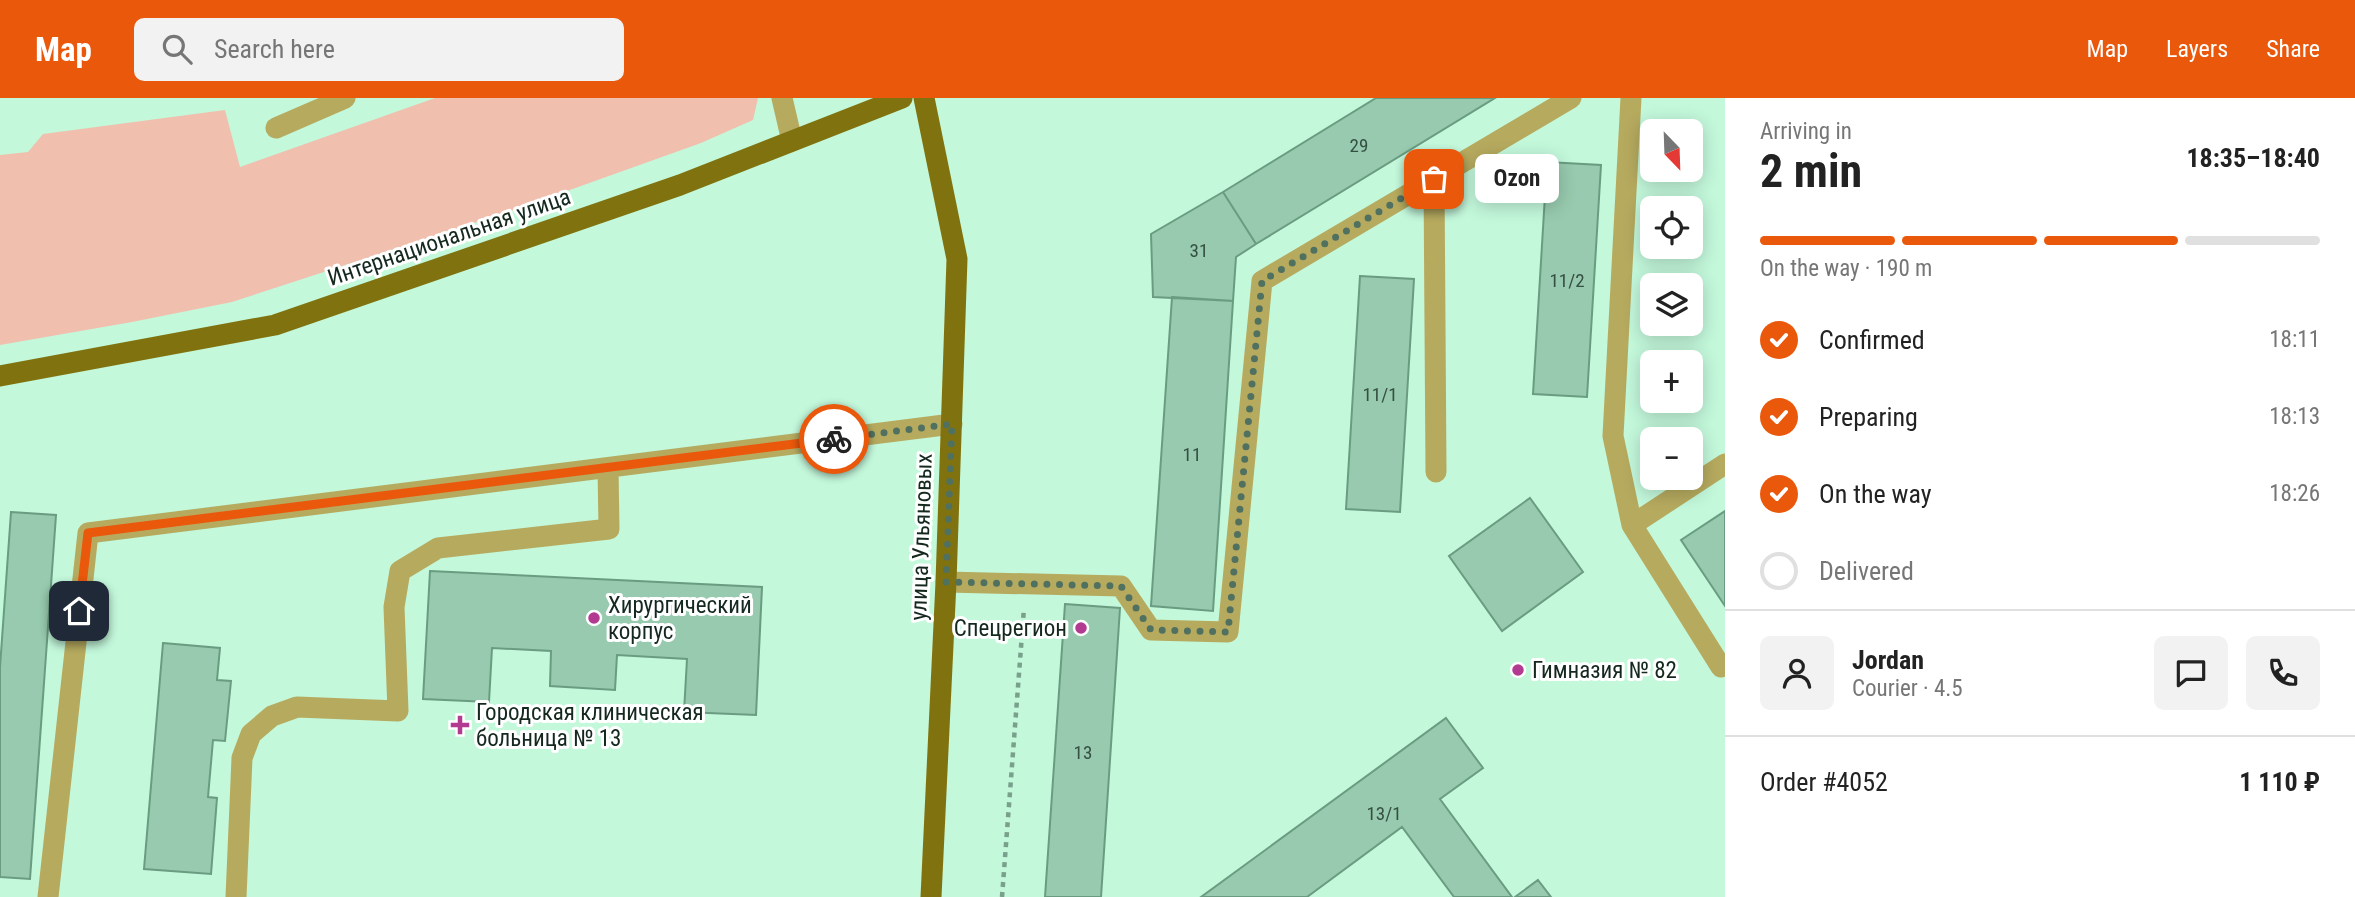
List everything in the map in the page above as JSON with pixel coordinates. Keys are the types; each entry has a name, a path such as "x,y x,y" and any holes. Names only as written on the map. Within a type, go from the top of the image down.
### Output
{"main road":[{"name":"Интернациональная улица","path":"0,376 275,325 680,185 902,98"},
{"name":"улица Ульяновых","path":"924,98 957,259 946,582 931,897"}],"lane":[{"path":"276,128 345,98"},
{"path":"782,98 792,141"},
{"path":"946,582 1121,586 1151,630 1228,632 1262,281 1571,98"},
{"path":"1631,98 1614,436 1632,525 1723,666"},
{"path":"1434,179 1436,472"},
{"path":"48,897 88,533 952,424"},
{"path":"1632,525 1725,464"},
{"path":"236,897 242,758 251,734 272,716 297,707 398,711 394,607 400,571 438,548 609,529 607,468"}],"path":[{"path":"1002,897 1026,584"}],"shaded area":[{"path":"435,98 758,98 753,120 701,143 514,210 232,302 0,345 0,155 28,152 43,134 225,110 240,167"}],"building":[{"path":"1376,98 1495,98 1256,244 1223,192"},
{"path":"1547,162 1601,165 1587,397 1533,394"},
{"path":"1223,192 1256,244 1236,257 1233,301 1153,297 1151,234"},
{"path":"1360,276 1414,279 1400,512 1346,509"},
{"path":"1172,297 1233,301 1213,611 1151,606"},
{"path":"1530,498 1583,572 1502,631 1449,556"},
{"path":"1725,511 1725,606 1681,540"},
{"path":"11,512 56,515 30,879 0,877 0,667"},
{"name":"Хирургический корпус","path":"430,571 762,587 756,715 684,712 687,659 617,655 615,690 550,686 551,651 492,648 489,702 423,699"},
{"path":"1065,604 1120,608 1101,897 1045,897"},
{"path":"163,643 220,648 217,680 231,681 225,741 213,740 208,797 217,798 211,874 144,869"},
{"path":"1446,718 1483,768 1440,799 1512,897 1454,897 1402,827 1307,897 1201,897"},
{"path":"1538,880 1551,897 1515,897"}],"way so far":[{"path":"834,439 952,424 946,582 1121,586 1151,630 1228,632 1262,281 1434,179"}],"place":[{"name":"Ozon","path":"1434,179"},
{"name":"Хирургический корпус","path":"594,618"},
{"name":"Спецрегион","path":"1081,628"},
{"name":"Гимназия № 82","path":"1518,670"},
{"name":"Городская клиническая больница № 13","path":"460,725"}],"route":[{"path":"79,611 88,533 834,439"}]}
